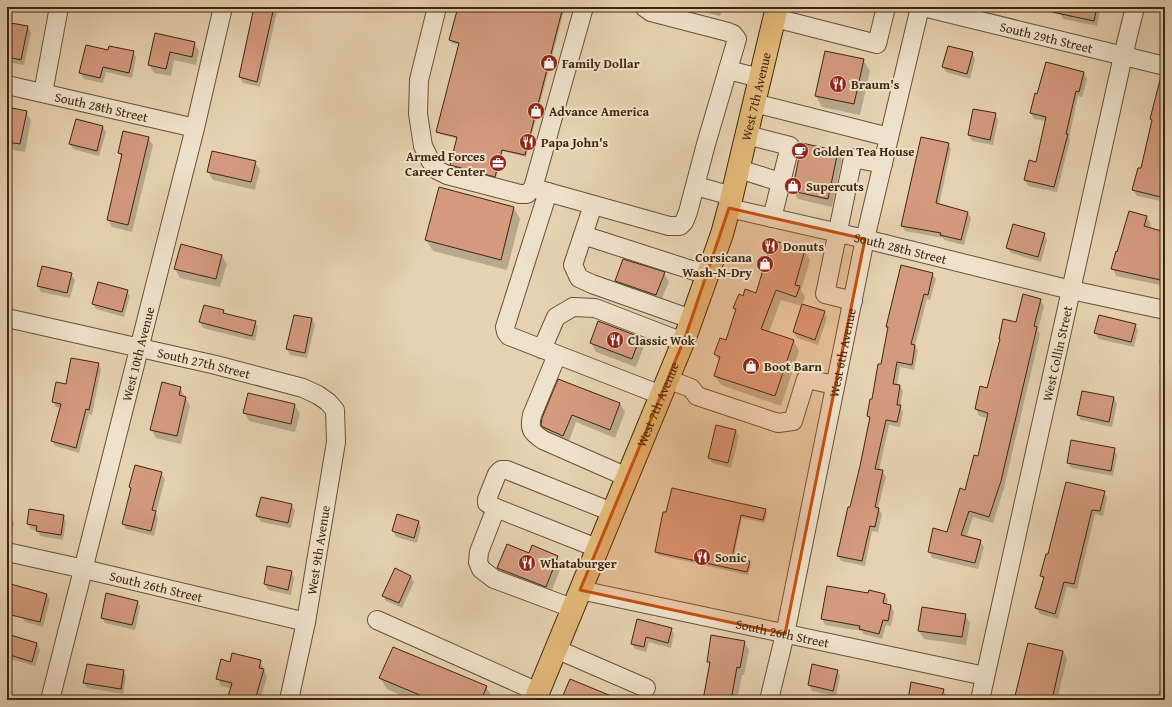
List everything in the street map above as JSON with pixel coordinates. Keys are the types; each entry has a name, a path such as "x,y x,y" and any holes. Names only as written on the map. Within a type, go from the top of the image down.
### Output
{"main road":[{"name":"West 7th Avenue","path":"536,696 664,387 707,275 731,202 776,12"}],"street":[{"path":"43,93 59,7"},
{"name":"West 10th Avenue","path":"50,700 195,128 223,7"},
{"path":"437,7 419,80 418,114 423,146 437,170 447,175 520,194 527,194 540,190 669,226 680,226 684,222 696,186 706,144 737,39 733,34 651,12 644,7"},
{"path":"584,7 505,327 506,332 509,336 549,352 664,387 690,388 697,396 778,423 793,421 806,379 835,385"},
{"path":"776,12 877,44 886,7"},
{"name":"West 6th Avenue","path":"769,700 784,634 865,239 920,7"},
{"name":"South 29th Street","path":"924,7 1165,66"},
{"name":"West Collin Street","path":"980,700 1135,7"},
{"path":"728,70 760,78"},
{"name":"South 28th Street","path":"7,85 195,128"},
{"path":"754,103 889,137"},
{"path":"747,135 790,146 772,218"},
{"path":"853,301 825,294 853,158 883,164"},
{"path":"739,169 780,182"},
{"name":"South 28th Street","path":"696,186 772,218 865,239 1071,290 1165,310"},
{"path":"593,205 573,265 579,278 691,319"},
{"path":"583,235 707,275"},
{"path":"627,477 543,440 534,434 530,425 549,352 556,317 573,307 595,308 682,342"},
{"name":"South 27th Street","path":"7,318 216,365 303,388 318,394 328,402"},
{"name":"West 9th Avenue","path":"289,700 306,622 336,442 335,410 328,402"},
{"path":"597,548 496,508 487,503 487,499 497,474 501,470 507,470 612,512"},
{"name":"South 26th Street","path":"496,508 479,552 478,562 481,570 494,579 576,599 784,634 985,676"},
{"name":"South 26th Street","path":"7,552 306,622"},
{"path":"377,620 536,696"},
{"path":"556,650 646,688"}],"highlighted area":[{"path":"729,208 865,239 785,634 580,590 686,335"}],"building":[{"path":"254,7 274,7 257,82 239,77"},
{"path":"458,7 563,7 525,155 502,150 495,177 450,165 457,137 436,132 459,43 449,40"},
{"path":"1053,7 1097,7 1094,21 1052,12"},
{"path":"11,23 28,26 21,60 7,57 7,41"},
{"path":"155,33 195,42 192,57 170,52 166,69 148,65"},
{"path":"86,45 108,50 109,46 134,51 129,73 103,67 100,78 79,73"},
{"path":"948,46 973,52 967,74 942,67"},
{"name":"Braum's","path":"825,51 864,59 854,104 815,96"},
{"path":"1046,62 1084,72 1079,92 1076,91 1066,134 1068,134 1054,187 1024,180 1029,160 1036,162 1046,117 1030,113 1035,93 1037,94"},
{"path":"1161,76 1165,76 1165,198 1132,190 1138,168 1141,168 1152,120 1150,119"},
{"path":"7,107 27,111 20,144 7,142 10,129 7,128"},
{"path":"973,109 996,113 990,140 968,135"},
{"path":"76,119 103,126 97,151 69,144"},
{"path":"123,131 149,137 128,225 107,220 122,154 118,153"},
{"path":"921,137 949,143 936,203 968,212 961,240 940,235 941,233 901,226"},
{"path":"802,143 838,151 828,199 792,191"},
{"path":"212,151 256,161 251,182 207,172"},
{"path":"439,187 514,207 501,260 425,240"},
{"path":"1129,211 1147,216 1144,226 1165,232 1165,281 1111,269"},
{"path":"1013,224 1045,233 1038,257 1006,248"},
{"path":"772,240 805,250 795,285 800,286 796,297 776,290 761,329 794,340 775,396 714,376 720,357 714,354 720,338 726,340 736,309 733,308 739,294 743,296 745,289 756,293"},
{"path":"181,244 222,255 216,279 174,269"},
{"path":"623,259 665,272 656,295 615,281"},
{"path":"901,265 933,273 928,295 924,294 911,344 915,345 912,365 897,362 893,384 900,385 897,405 901,405 897,422 886,420 875,469 883,470 875,507 879,508 875,527 870,526 862,561 837,556 848,507 850,507 860,466 870,417 867,416 870,399 872,399 878,364 881,364 888,327 886,327"},
{"path":"42,266 72,273 67,293 37,286"},
{"path":"98,282 128,290 122,312 92,304"},
{"path":"1023,294 1041,299 1034,326 1037,327 1001,481 989,517 969,511 961,535 981,540 975,563 928,552 933,528 947,532 960,488 965,490 974,455 978,456 988,413 975,409 980,386 987,388 1000,339 1003,319 1016,322"},
{"path":"802,304 825,311 815,340 793,332"},
{"path":"204,305 224,310 223,313 256,321 252,336 199,322"},
{"path":"294,315 312,318 305,353 286,349"},
{"path":"1099,315 1136,324 1131,342 1094,333"},
{"name":"Classic Wok","path":"598,321 640,337 632,359 590,343"},
{"path":"71,358 99,363 89,410 86,409 76,448 51,441 61,404 52,402 56,382 66,384"},
{"path":"558,379 620,403 610,430 572,415 563,436 543,427 541,425 542,418"},
{"path":"162,382 181,387 179,395 186,397 177,436 150,430"},
{"path":"1082,391 1114,397 1109,422 1077,415"},
{"path":"248,393 295,404 291,424 243,413"},
{"path":"716,425 736,430 728,463 708,458"},
{"path":"1071,440 1115,448 1111,471 1067,463"},
{"path":"135,465 162,472 152,510 156,511 151,531 122,524"},
{"path":"1066,482 1105,491 1100,511 1092,510 1074,584 1064,582 1055,614 1035,608 1044,577 1040,576 1046,554 1048,554"},
{"path":"672,488 766,509 763,520 741,515 732,558 750,561 747,572 655,552 663,512 666,512"},
{"path":"261,497 292,504 288,523 256,516"},
{"path":"29,509 64,515 61,535 36,531 37,526 27,524"},
{"path":"397,514 419,521 414,538 392,531"},
{"name":"Whataburger","path":"507,544 529,553 532,545 558,556 546,587 497,568"},
{"path":"267,566 292,571 288,590 264,584"},
{"path":"395,568 411,576 399,603 382,596"},
{"path":"7,583 47,594 40,622 7,614"},
{"path":"827,586 868,593 869,590 885,594 883,603 891,605 888,621 883,620 879,634 859,629 860,626 821,619"},
{"path":"106,593 138,601 132,625 101,618"},
{"path":"922,607 966,614 962,637 918,631"},
{"path":"637,619 672,628 668,643 646,637 644,647 631,644"},
{"path":"7,634 37,643 32,662 7,654"},
{"path":"711,635 745,641 740,668 737,667 731,700 703,700 710,662 707,662"},
{"path":"1028,643 1063,651 1052,700 1014,700"},
{"path":"393,647 487,686 481,700 421,700 422,696 379,678"},
{"path":"232,653 261,660 259,668 264,669 255,700 227,700 232,683 216,679 221,659 230,662"},
{"path":"87,664 124,670 121,689 83,683"},
{"path":"812,664 838,670 833,691 808,685"},
{"path":"570,679 621,700 561,700"},
{"path":"911,682 944,689 941,700 908,700"}],"place":[{"name":"Family Dollar","path":"549,63"},
{"name":"Braum's","path":"838,84"},
{"name":"Advance America","path":"536,111"},
{"name":"Papa John's","path":"528,142"},
{"name":"Golden Tea House","path":"800,151"},
{"name":"Armed Forces Career Center","path":"498,163"},
{"name":"Supercuts","path":"793,186"},
{"name":"Donuts","path":"770,246"},
{"name":"Corsicana Wash-N-Dry","path":"765,264"},
{"name":"Classic Wok","path":"615,340"},
{"name":"Boot Barn","path":"751,366"},
{"name":"Sonic","path":"702,557"},
{"name":"Whataburger","path":"527,563"}]}
